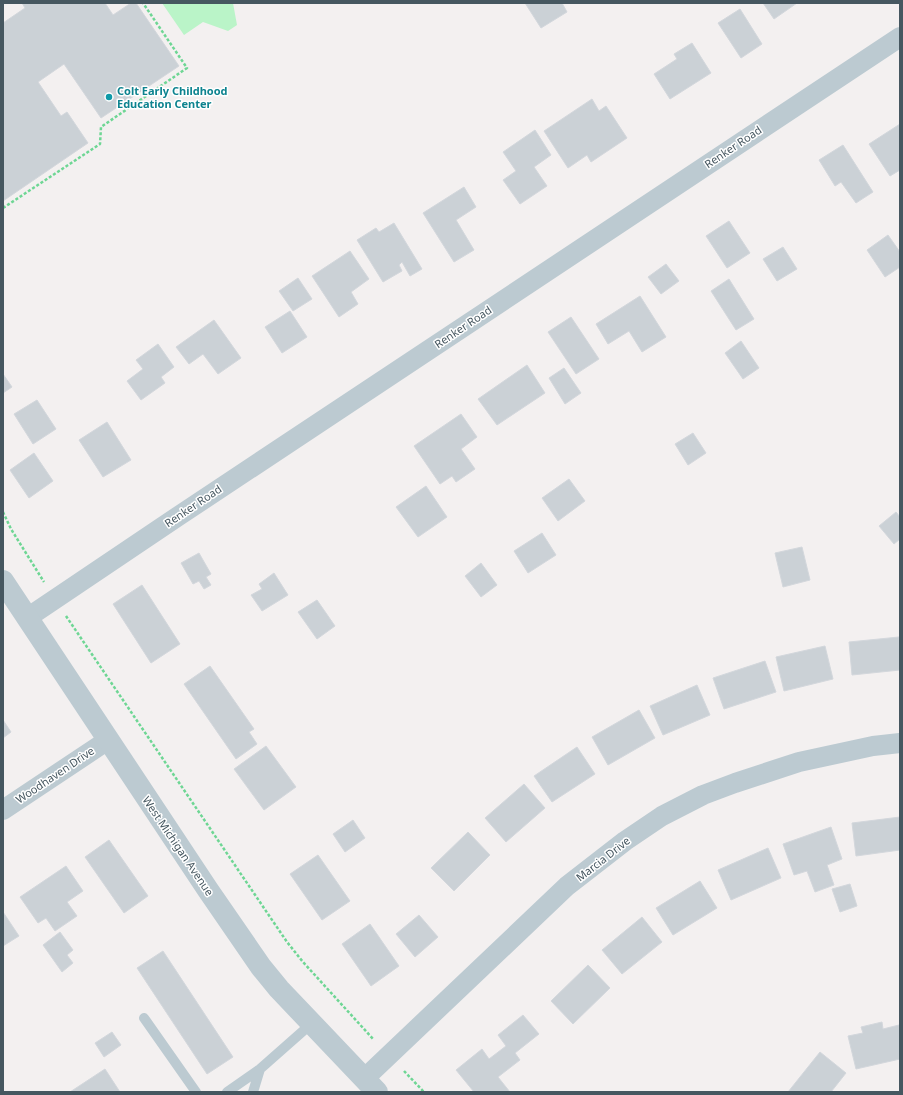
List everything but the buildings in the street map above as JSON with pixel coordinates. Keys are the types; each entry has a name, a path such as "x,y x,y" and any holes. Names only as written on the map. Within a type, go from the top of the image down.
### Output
{"street":[{"name":"Renker Road","path":"27,618 900,37"},
{"name":"West Michigan Avenue","path":"3,581 261,967 279,989 371,1085"},
{"name":"Woodhaven Drive","path":"3,810 108,740"},
{"name":"Marcia Drive","path":"371,1085 389,1054 567,886 625,841 662,816 703,795 799,762 873,746 900,743"}],"lane":[{"path":"144,1018 196,1092"},
{"path":"227,1092 260,1069 312,1024"},
{"path":"254,1092 260,1069"}],"path":[{"path":"3,208 100,144 100,127 187,68 143,3"},
{"path":"3,512 11,529 55,600 287,942 303,962 370,1036 424,1092"}],"green space":[{"path":"162,3 233,3 237,25 228,31 203,22 184,35"}],"place":[{"name":"Colt Early Childhood Education Center","path":"109,97"}]}
